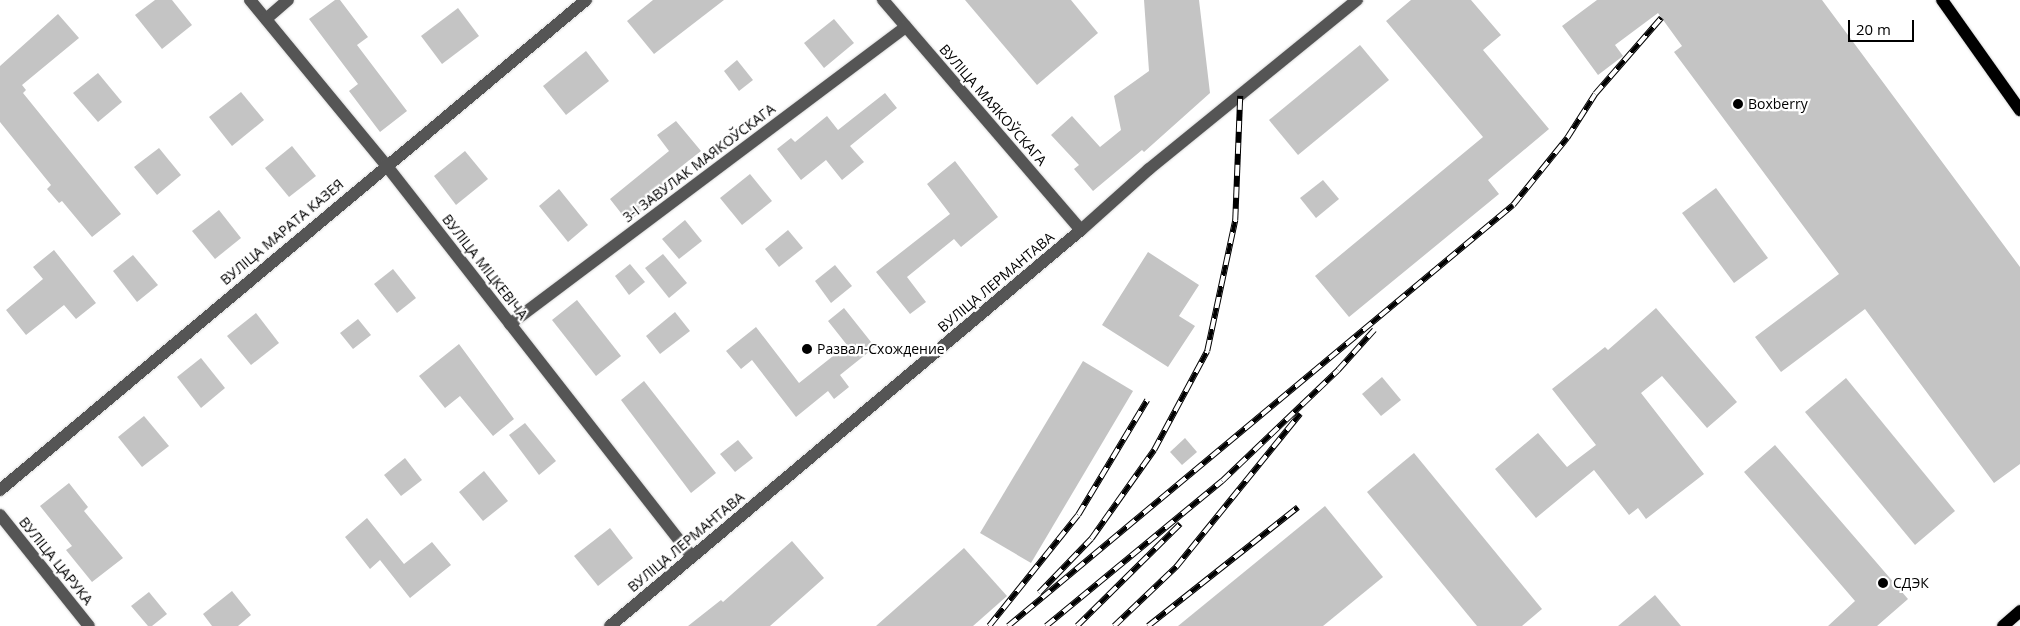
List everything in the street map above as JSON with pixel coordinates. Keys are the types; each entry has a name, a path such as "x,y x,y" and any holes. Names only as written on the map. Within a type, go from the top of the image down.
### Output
{"main road":[{"path":"1942,0 2020,110"},
{"path":"2003,626 2020,611"}],"street":[{"name":"ВУЛІЦА МІЦКЕВІЧА","path":"250,0 386,164 692,556"},
{"path":"266,19 288,0"},
{"name":"ВУЛІЦА МАРАТА КАЗЕЯ","path":"0,490 386,164 586,0"},
{"name":"ВУЛІЦА МАЯКОЎСКАГА","path":"883,0 1081,230"},
{"name":"ВУЛІЦА ЛЕРМАНТАВА","path":"610,626 1081,230 1149,169 1357,0"},
{"name":"3-І ЗАВУЛАК МАЯКОЎСКАГА","path":"510,324 906,27"},
{"name":"ВУЛІЦА ЦАРУКА","path":"0,515 90,626"}],"building":[{"path":"155,0 172,0 192,25 162,49 135,15"},
{"path":"335,0 340,0 368,37 357,45 407,111 380,132 349,91 358,84 309,19"},
{"path":"653,0 724,0 654,54 627,21"},
{"path":"965,0 1071,0 1098,33 1037,85"},
{"path":"1144,0 1199,0 1210,93 1144,152 1142,150 1093,191 1074,169 1079,165 1051,135 1072,116 1100,147 1121,130 1114,96 1149,71"},
{"path":"1411,0 1471,0 1501,35 1483,50 1549,129 1488,180 1499,194 1349,317 1315,276 1483,137 1386,21"},
{"path":"1597,0 1822,0 2020,267 2020,464 1994,483 1865,309 1781,372 1755,337 1839,274 1674,52 1682,46 1658,13 1615,45 1623,56 1598,75 1562,26"},
{"path":"458,8 479,36 442,64 421,36"},
{"path":"58,14 79,38 22,85 26,90 23,93 121,214 92,237 62,201 59,203 47,189 51,185 0,122 0,66"},
{"path":"834,19 854,43 824,68 804,43"},
{"path":"1360,45 1389,80 1298,155 1269,120"},
{"path":"586,51 609,81 566,115 543,86"},
{"path":"737,60 753,80 739,91 724,71"},
{"path":"98,73 122,102 98,122 73,93"},
{"path":"241,92 264,120 232,146 209,117"},
{"path":"885,93 897,108 850,146 864,162 842,180 826,160 801,180 777,149 791,138 795,142 827,116 838,130"},
{"path":"676,121 701,151 663,181 669,189 628,222 610,199 669,151 657,135"},
{"path":"292,146 316,176 289,197 265,168"},
{"path":"159,148 181,175 157,195 134,167"},
{"path":"465,151 488,179 456,205 434,176"},
{"path":"955,161 998,217 961,247 954,239 907,277 926,302 910,314 876,272 950,214 927,184"},
{"path":"750,174 772,201 742,225 720,198"},
{"path":"1323,180 1339,199 1316,218 1300,198"},
{"path":"1716,188 1768,258 1734,283 1682,213"},
{"path":"559,189 588,225 568,242 539,206"},
{"path":"219,210 241,238 215,259 192,231"},
{"path":"685,220 702,241 679,259 662,239"},
{"path":"788,230 803,248 779,267 765,249"},
{"path":"54,250 96,303 76,319 64,305 26,335 6,310 43,279 33,267"},
{"path":"1148,252 1199,285 1179,316 1195,326 1168,367 1102,325"},
{"path":"663,254 687,283 669,298 645,268"},
{"path":"133,255 158,285 137,302 113,271"},
{"path":"630,264 645,282 629,295 615,276"},
{"path":"835,265 852,286 831,303 815,281"},
{"path":"393,269 416,298 397,313 374,284"},
{"path":"577,300 621,356 596,376 552,320"},
{"path":"844,308 875,347 840,375 849,387 834,399 828,391 796,417 752,360 741,369 726,351 756,327 799,383 847,345 828,321"},
{"path":"1656,308 1737,402 1707,428 1662,376 1641,393 1704,474 1646,519 1638,508 1629,515 1594,470 1536,518 1495,469 1538,433 1567,467 1596,445 1552,389 1605,347 1608,350"},
{"path":"675,312 690,331 660,354 646,336"},
{"path":"256,313 279,343 251,365 227,336"},
{"path":"358,319 371,335 353,349 340,333"},
{"path":"459,344 514,419 493,436 460,396 445,408 419,376"},
{"path":"201,358 225,388 201,408 177,377"},
{"path":"1083,361 1133,391 1031,563 980,533"},
{"path":"1382,377 1401,400 1381,416 1362,394"},
{"path":"1846,378 1955,511 1915,545 1805,412"},
{"path":"644,381 716,473 691,493 621,400"},
{"path":"144,416 169,446 142,467 118,437"},
{"path":"525,423 556,461 539,475 509,435"},
{"path":"1185,438 1197,452 1182,465 1170,452"},
{"path":"738,440 753,458 735,472 720,454"},
{"path":"1775,445 1908,599 1877,626 1828,626 1855,601 1744,472"},
{"path":"1414,453 1542,609 1522,626 1477,626 1367,492"},
{"path":"405,458 422,480 401,496 384,475"},
{"path":"484,471 508,501 483,521 459,492"},
{"path":"69,483 88,507 84,511 123,558 92,582 66,550 72,546 40,506"},
{"path":"1325,506 1383,577 1323,626 1178,626"},
{"path":"367,518 404,564 432,542 451,565 410,598 380,560 370,569 345,537"},
{"path":"610,528 633,558 598,586 574,556"},
{"path":"792,541 824,578 770,626 688,626 721,600 723,602"},
{"path":"964,548 1007,596 973,626 876,626"},
{"path":"232,591 251,615 238,626 212,626 203,614"},
{"path":"149,592 167,614 152,626 148,626 131,606"},
{"path":"1655,595 1681,626 1618,626"}],"railway":[{"path":"1008,626 1513,205 1567,138 1595,94 1661,18"},
{"path":"1039,593 1091,539 1154,450 1207,351 1235,220 1240,96"},
{"path":"1046,626 1222,481 1338,370 1374,330"},
{"path":"989,626 1078,515 1147,400"},
{"path":"1114,626 1176,567 1300,414"},
{"path":"1148,626 1298,507"},
{"path":"1077,626 1180,524"}],"place":[{"name":"Boxberry","path":"1738,104"},
{"name":"Развал-Схождение","path":"807,349"},
{"name":"СДЭК","path":"1883,583"}]}
